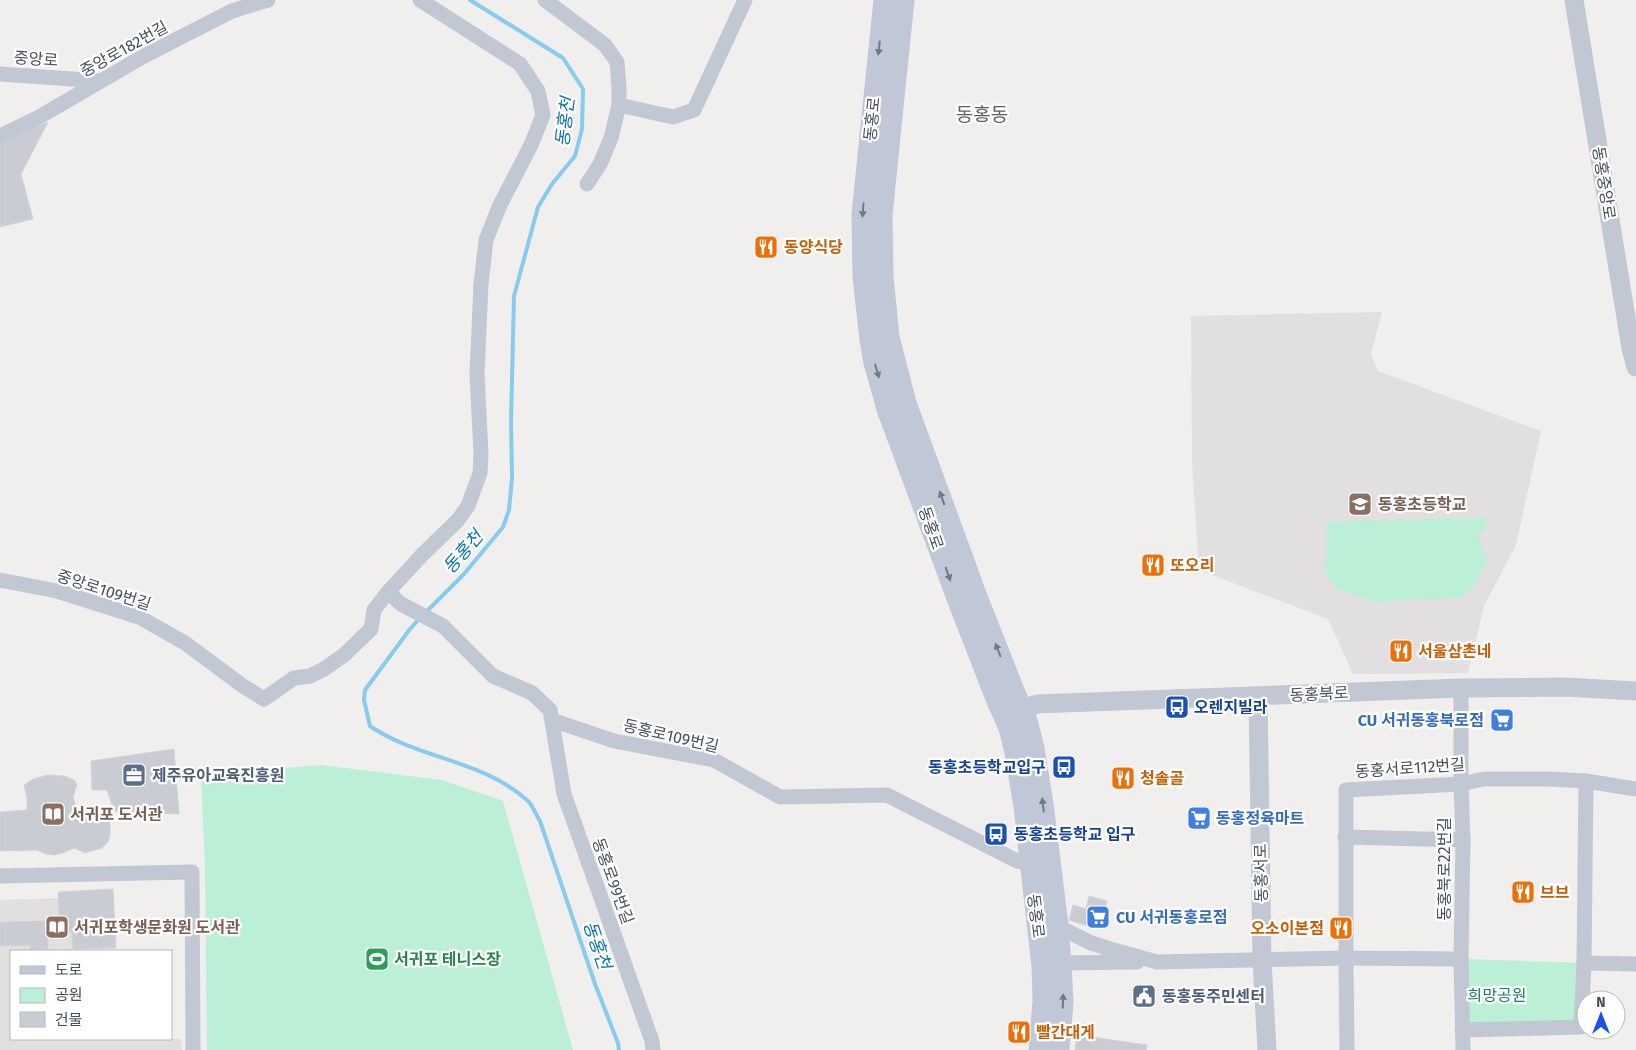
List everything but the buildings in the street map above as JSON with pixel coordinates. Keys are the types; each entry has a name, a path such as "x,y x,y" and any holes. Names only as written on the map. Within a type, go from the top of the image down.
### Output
{"main road":[{"name":"동홍로","path":"884,0 862,214 863,277 870,340 874,363 887,409 961,609 1012,712 1028,721 1039,772 1062,963 1063,1002 1059,1050"},
{"name":"동홍로","path":"904,0 882,215 883,276 889,337 906,402 979,602 1012,712 1009,728 1020,775 1042,966 1043,1001 1039,1050"}],"street":[{"name":"중앙로182번길","path":"0,136 144,56 232,11 268,0"},
{"path":"420,0 520,64 538,91 543,114 534,139 500,206 486,240 481,284 476,374 481,454 480,474 468,506 458,520 388,592 401,604 443,626 493,676 532,693 550,710 552,720"},
{"path":"545,0 606,45 617,62 619,105 611,138 600,164 587,184"},
{"name":"동홍중앙로","path":"1574,0 1631,348 1636,366"},
{"path":"619,105 673,117 694,110 743,1"},
{"name":"중앙로","path":"0,74 100,81"},
{"name":"중앙로109번길","path":"0,580 57,591 139,617 185,643 243,686 264,699 294,678 310,676 344,655 371,629 374,610 388,592"},
{"name":"동홍북로","path":"1012,712 1037,704 1461,688 1566,687 1636,691"},
{"name":"동홍북로22번길","path":"1461,688 1463,1050"},
{"name":"동홍서로","path":"1258,697 1262,960 1266,1050"},
{"name":"동홍로109번길","path":"552,720 614,741 714,760 780,797 887,795 1016,861 1030,863"},
{"name":"동홍로99번길","path":"552,720 564,794 652,1041 653,1050"},
{"name":"동홍서로112번길","path":"1346,958 1346,790 1461,784 1484,779 1586,781 1636,789"},
{"path":"1462,1030 1580,1028 1584,963 1586,781"},
{"path":"1345,836 1463,840"},
{"path":"0,876 192,872 193,1050"},
{"name":"동홍로","path":"1058,925 1097,945 1158,962 1262,960"},
{"path":"1346,958 1347,1050"},
{"path":"1262,960 1346,958 1461,959"},
{"path":"1062,963 1158,962"},
{"path":"1584,963 1636,964"}],"shaded area":[{"name":"동홍초등학교","path":"1382,312 1371,354 1378,371 1541,431 1516,545 1484,606 1468,673 1353,674 1328,619 1199,570 1192,463 1191,316"},
{"path":"88,897 86,950 10,950 10,1040 172,1040 172,1038 181,1039 182,1050 0,1050 0,900"}],"green space":[{"path":"1486,517 1485,530 1477,533 1487,560 1476,583 1460,598 1374,602 1335,588 1324,569 1327,546 1326,522"},
{"name":"서귀포 테니스장","path":"322,765 442,780 503,801 573,1050 207,1050 205,869 201,775"},
{"name":"희망공원","path":"1461,959 1584,963 1583,990 1576,990 1576,1027 1462,1030"}],"waterway":[{"name":"동홍천","path":"425,613 464,574 503,527 509,510 512,478 511,421 514,296 538,207 552,184 575,156 582,129 583,89 563,58 470,0"},
{"name":"동홍천","path":"420,618 365,690 364,700 370,726 409,746 492,777 511,787 530,803 540,821 619,1050"}],"place":[{"name":"동양식당","path":"766,247"},
{"name":"동홍초등학교","path":"1360,504"},
{"name":"또오리","path":"1153,565"},
{"name":"서울삼촌네","path":"1401,651"},
{"name":"오렌지빌라","path":"1177,707"},
{"name":"CU 서귀동홍북로점","path":"1502,720"},
{"name":"동홍초등학교입구","path":"1064,767"},
{"name":"제주유아교육진흥원","path":"134,775"},
{"name":"청솔골","path":"1123,778"},
{"name":"서귀포 도서관","path":"53,814"},
{"name":"동홍정육마트","path":"1199,818"},
{"name":"동홍초등학교 입구","path":"996,834"},
{"name":"브브","path":"1523,892"},
{"name":"CU 서귀동홍로점","path":"1098,917"},
{"name":"서귀포학생문화원 도서관","path":"57,927"},
{"name":"오소이본점","path":"1341,928"},
{"name":"서귀포 테니스장","path":"377,959"},
{"name":"동홍동주민센터","path":"1144,996"},
{"name":"빨간대게","path":"1019,1032"}],"district":[{"name":"동홍동","path":"982,114"}]}
